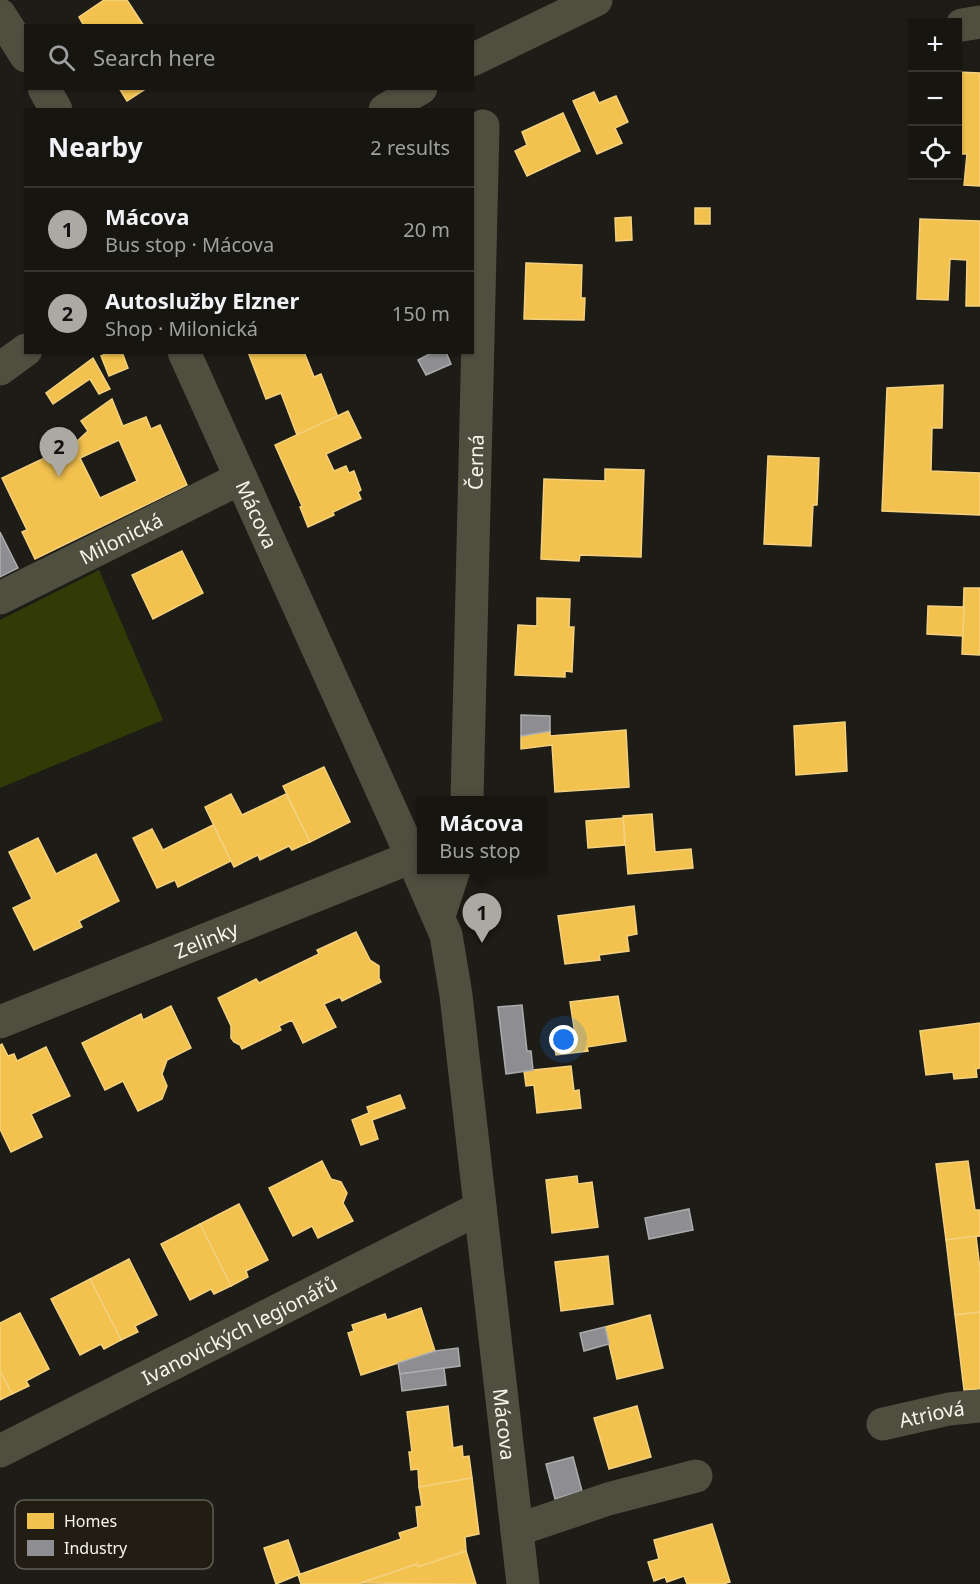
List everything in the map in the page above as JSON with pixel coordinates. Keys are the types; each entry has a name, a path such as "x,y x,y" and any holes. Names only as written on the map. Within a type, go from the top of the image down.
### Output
{"street":[{"path":"474,59 596,0"},
{"path":"0,15 24,53"},
{"path":"45,90 55,108"},
{"path":"388,108 418,90"},
{"name":"Černá","path":"467,796 483,126"},
{"path":"0,369 24,351"},
{"name":"Mácova","path":"185,354 417,868"},
{"name":"Milonická","path":"0,598 241,478"},
{"name":"Zelinky","path":"0,1022 412,857"},
{"name":"Mácova","path":"420,874 446,935 456,995 523,1584"},
{"path":"439,916 453,874"},
{"name":"Ivanovických legionářů","path":"0,1451 480,1208"},
{"name":"Atriová","path":"883,1424 949,1408 980,1406"},
{"path":"517,1530 608,1499 696,1476"}],"green space":[{"path":"99,570 163,720 0,788 0,620"}],"building: Homes":[{"path":"104,0 127,0 143,24 83,24 79,17"},
{"path":"962,72 980,73 980,186 964,185 967,154 962,154"},
{"path":"120,90 144,90 127,101"},
{"path":"594,92 599,103 616,96 628,122 615,128 622,143 597,154 573,101"},
{"path":"563,113 580,151 527,176 515,151 527,145 522,132"},
{"path":"695,208 710,208 710,224 695,224"},
{"path":"631,217 632,240 616,241 615,218"},
{"path":"920,219 980,221 980,306 966,306 967,260 950,259 948,300 917,299"},
{"path":"526,263 582,265 581,298 585,298 584,320 524,319"},
{"path":"123,354 128,368 109,376 101,356"},
{"path":"249,354 305,354 314,377 321,374 338,417 297,435 281,393 266,399"},
{"path":"93,358 110,389 99,394 90,379 53,404 46,393"},
{"path":"943,385 942,428 932,428 931,471 980,473 980,515 882,511 887,388"},
{"path":"112,399 123,426 146,417 151,429 160,425 187,485 35,559 22,532 27,530 2,478 74,444 88,431 81,421","holes":["119,440 137,481 100,498 80,458"]},
{"path":"348,411 361,438 326,454 334,471 346,466 349,473 354,471 361,490 358,492 361,499 308,527 300,507 302,506 275,445"},
{"path":"768,456 819,458 817,505 813,505 811,546 764,544"},
{"path":"605,469 644,470 641,557 580,555 579,561 541,559 544,479 605,481"},
{"path":"182,551 203,593 153,619 132,575"},
{"path":"964,588 980,588 980,655 962,654"},
{"path":"537,598 570,599 569,627 574,627 572,672 565,671 565,677 515,675 518,625 537,626"},
{"path":"928,606 964,607 963,636 927,634"},
{"path":"845,722 847,771 796,775 794,726"},
{"path":"626,730 629,787 555,792 552,745 521,749 521,736 550,731 550,736"},
{"path":"324,767 350,822 310,842 283,786"},
{"path":"231,794 242,815 286,794 310,842 292,850 289,846 260,860 258,855 234,867 205,807"},
{"path":"652,814 655,852 691,849 693,868 628,874 623,816"},
{"path":"623,818 625,845 588,848 586,821"},
{"path":"213,825 231,861 178,887 175,880 157,888 133,838 152,829 163,850"},
{"path":"38,838 56,874 96,854 119,901 79,921 82,927 34,950 13,908 32,899 9,852"},
{"path":"634,906 637,934 627,936 629,951 599,955 600,960 565,964 558,916"},
{"path":"356,932 370,960 379,966 381,982 342,1001 340,997 324,1004 336,1027 303,1043 292,1020 279,1026 281,1030 242,1049 234,1042 231,1038 231,1026 218,998 256,979 259,983 319,954 317,950"},
{"path":"618,996 626,1041 587,1047 588,1051 556,1055 553,1037 575,1034 570,1002"},
{"path":"171,1006 191,1048 167,1060 162,1074 167,1086 162,1099 138,1111 123,1081 105,1090 82,1043 141,1014 143,1020"},
{"path":"980,1023 980,1068 976,1069 977,1077 954,1079 953,1072 926,1075 920,1031"},
{"path":"2,1044 8,1056 14,1054 17,1061 46,1047 70,1096 31,1114 42,1137 11,1152 0,1129 0,1045"},
{"path":"571,1066 574,1091 579,1090 581,1108 537,1113 534,1085 526,1086 524,1071"},
{"path":"400,1095 405,1108 372,1120 378,1139 361,1145 352,1120 369,1113 367,1107"},
{"path":"322,1161 331,1179 341,1182 347,1193 343,1203 353,1221 318,1238 312,1226 293,1236 269,1188"},
{"path":"968,1161 975,1210 980,1210 980,1236 946,1240 936,1164"},
{"path":"577,1176 578,1184 592,1182 598,1227 552,1233 546,1180"},
{"path":"239,1204 268,1260 246,1271 248,1277 231,1286 200,1224"},
{"path":"200,1224 231,1286 214,1294 211,1289 190,1300 161,1244"},
{"path":"976,1236 980,1269 980,1312 955,1315 946,1240"},
{"path":"608,1256 613,1304 561,1311 555,1262"},
{"path":"129,1259 157,1315 135,1326 138,1332 121,1340 90,1279"},
{"path":"90,1279 121,1340 104,1349 101,1344 80,1355 51,1299"},
{"path":"421,1308 435,1351 361,1375 348,1333 354,1331 352,1325 385,1314 387,1320"},
{"path":"980,1312 980,1389 964,1390 955,1315"},
{"path":"20,1313 49,1369 26,1381 29,1386 12,1394 0,1371 0,1323"},
{"path":"650,1315 663,1368 617,1379 605,1327"},
{"path":"0,1371 12,1394 0,1400"},
{"path":"448,1406 453,1448 462,1446 463,1457 469,1456 472,1478 419,1487 418,1469 411,1470 409,1452 412,1452 407,1412"},
{"path":"637,1406 651,1457 609,1469 594,1418"},
{"path":"472,1478 479,1534 465,1537 466,1551 418,1567 417,1564 358,1584 301,1584 298,1575 401,1539 399,1533 418,1527 416,1507 422,1506 419,1487"},
{"path":"712,1524 730,1582 687,1584 684,1576 667,1582 665,1577 654,1581 648,1562 659,1559 654,1540"},
{"path":"288,1540 300,1574 276,1584 264,1548"},
{"path":"466,1551 476,1584 361,1583 417,1564 418,1567"}],"building: Industry":[{"path":"429,354 447,354 451,364 426,375 418,360"},
{"path":"0,532 18,568 0,577"},
{"path":"521,715 550,716 550,731 521,736"},
{"path":"522,1005 527,1051 531,1051 533,1070 506,1074 498,1007"},
{"path":"689,1209 693,1230 649,1239 645,1218"},
{"path":"605,1327 609,1344 584,1351 580,1333"},
{"path":"458,1348 460,1366 400,1374 398,1363 435,1351"},
{"path":"444,1368 446,1385 402,1391 400,1374"},
{"path":"573,1457 582,1491 555,1499 546,1464"}],"place":[{"name":"Autoslužby Elzner","path":"59,477"},
{"name":"Mácova","path":"482,943"}]}
